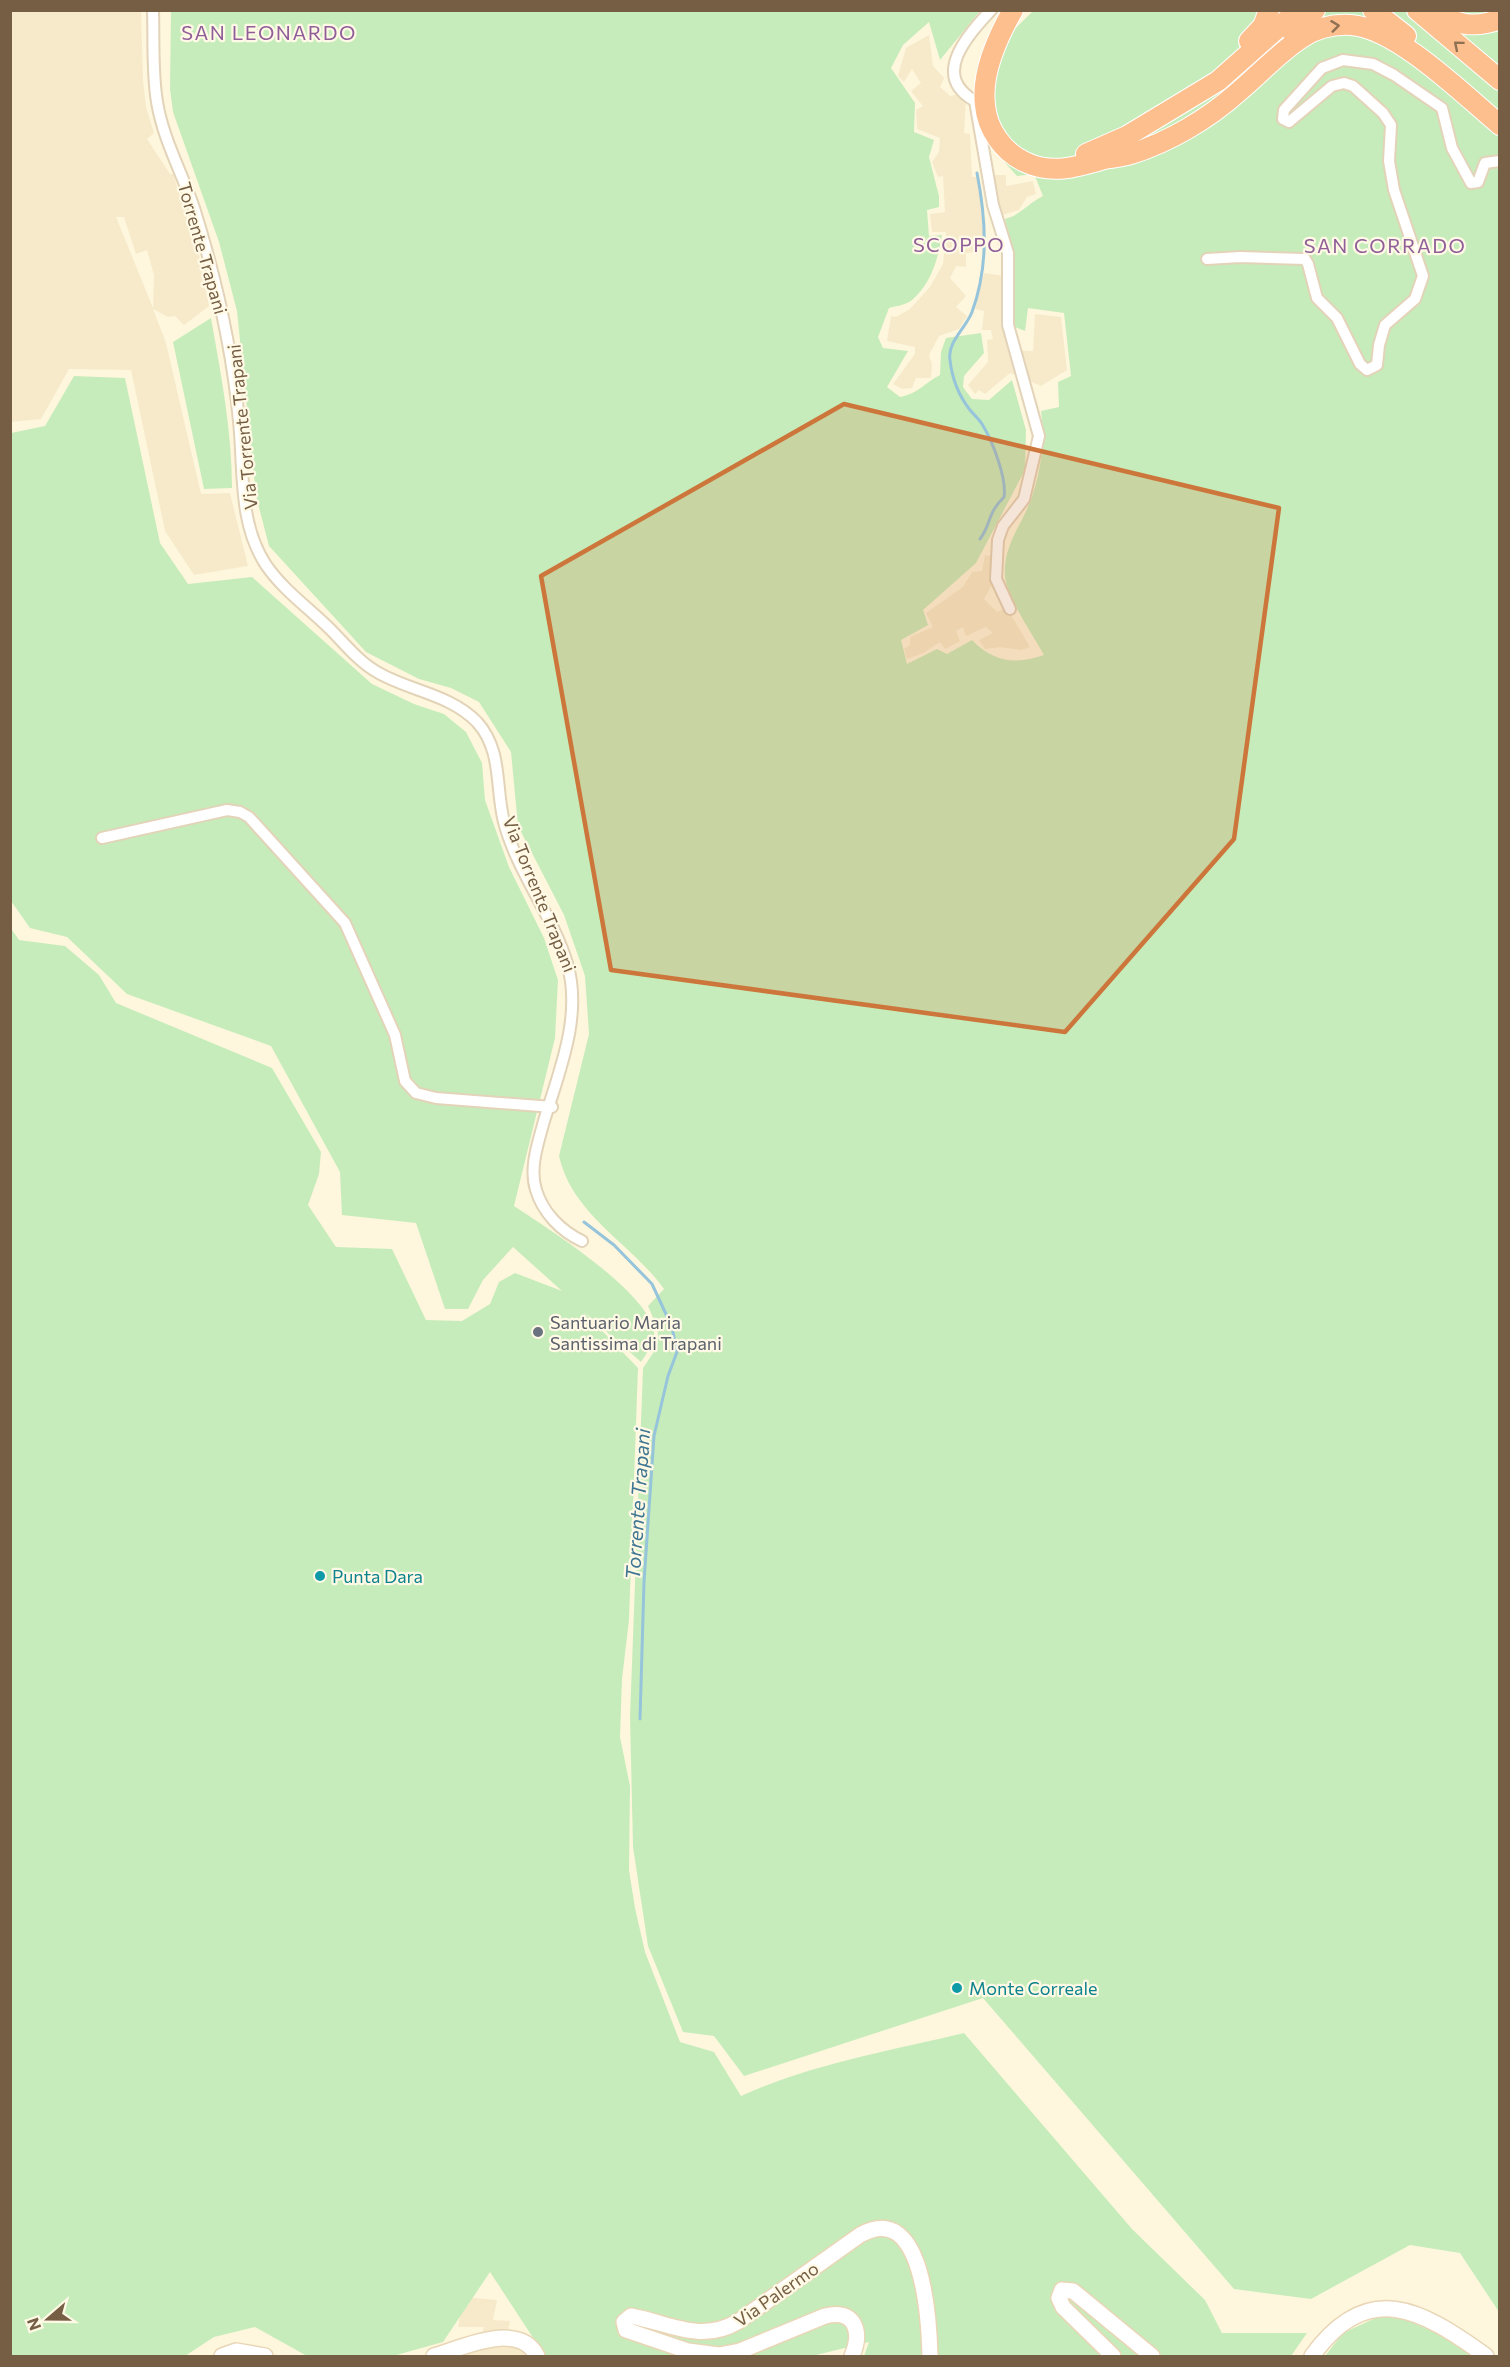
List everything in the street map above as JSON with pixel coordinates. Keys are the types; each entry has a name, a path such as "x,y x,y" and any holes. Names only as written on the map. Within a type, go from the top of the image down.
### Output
{"highway":[{"path":"1013,10 994,50 985,86 985,107 992,131 1013,155 1035,166 1059,170 1129,155 1152,147 1193,125 1236,95 1303,36 1338,25 1364,27 1398,42 1500,125"},
{"path":"1023,10 1004,51 994,99 997,120 1013,143 1024,151 1044,158 1075,158 1118,140 1218,81 1298,10"},
{"path":"1154,119 1246,44 1263,26 1269,10"},
{"path":"1107,159 1185,116 1230,86 1315,10"},
{"path":"1373,10 1416,44 1500,118"},
{"path":"1418,10 1500,80"},
{"path":"1433,10 1450,21 1467,25 1483,25 1500,19"}],"main road":[{"name":"Via Palermo","path":"852,2356 858,2339 856,2328 850,2320 838,2314 825,2316 740,2350 719,2355 688,2351 628,2332 624,2327 624,2322 627,2317 634,2316 701,2332 722,2330 739,2321 860,2235 885,2227 900,2232 912,2252 926,2302 930,2356"},
{"path":"1113,2356 1061,2304 1059,2298 1062,2290 1073,2291 1152,2356"},
{"path":"1311,2356 1328,2335 1342,2324 1362,2313 1388,2307 1420,2317 1486,2356"},
{"path":"434,2356 487,2341 509,2338 530,2345 537,2356"},
{"path":"222,2356 241,2351 265,2356"}],"street":[{"name":"Via Torrente Trapani","path":"155,10 163,110 219,275 236,356 246,443 249,505 257,536 278,574 370,661 395,675 456,700 480,718 497,746 502,763 503,797 508,824 565,946 574,976 572,1043 550,1107 540,1150 538,1178 549,1206 582,1241"},
{"path":"991,10 958,56 953,77 957,89 975,101 993,205 1008,253 1008,325 1039,436 1024,499 1003,526 998,540 996,579 1010,609"},
{"path":"1207,259 1240,257 1305,259 1317,298 1337,318 1360,364 1367,370 1373,369 1377,365 1379,345 1385,325 1413,302 1423,276 1394,190 1389,161 1391,125 1383,113 1353,87 1344,83 1332,86 1290,122 1282,119 1284,110 1317,72 1326,66 1343,60 1367,62 1394,75 1442,108 1452,148 1471,183 1478,182 1485,163 1500,161"},
{"path":"102,838 227,810 240,812 249,817 345,923 395,1035 402,1075 412,1089 421,1095 436,1098 550,1107"}],"highlighted area":[{"path":"844,404 1279,508 1234,839 1065,1032 611,970 541,576"}],"shaded area":[{"path":"10,11 141,11 143,80 146,107 154,133 147,139 170,174 173,174 198,251 209,306 184,325 175,316 168,317 153,309 166,343 201,494 230,493 248,566 194,575 165,531 131,370 69,369 41,419 11,422","holes":["116,217 124,217 136,254 147,250 154,275 153,308"]},
{"path":"929,35 933,66 944,78 940,87 950,96 961,94 966,99 964,133 970,134 972,177 979,177 984,243 975,252 966,253 966,267 956,266 950,278 966,296 956,307 967,316 959,329 939,336 929,355 932,365 931,378 916,378 912,388 902,389 893,384 915,354 915,347 887,341 891,316 896,317 910,309 930,287 943,264 946,232 932,232 930,214 945,212 943,176 938,177 932,162 939,152 940,138 917,129 916,110 923,106 911,91 921,83 912,69 904,82 898,76 906,48"},
{"path":"990,175 1006,175 1006,186 1033,181 1036,194 1027,197 1019,210 999,216"},
{"path":"984,273 1005,276 1005,326 1018,350 1033,351 1035,314 1061,317 1067,370 1041,386 1010,373 985,394 979,390 975,394 968,385 988,362 987,340 993,339 991,330 982,330 984,311 975,309"},
{"path":"985,555 994,557 993,583 984,599 997,612 1007,608 1030,647 1021,650 1000,647 985,649 979,640 993,633 986,627 966,636 963,627 956,631 960,641 945,649 940,642 923,653 907,659 904,649 910,645 910,637 933,627 926,613 963,587 972,572 982,571"},
{"path":"463,2297 497,2300 493,2320 510,2321 506,2343 518,2346 530,2356 452,2356 477,2348 484,2327 458,2327"}],"green space":[{"path":"171,11 980,11 940,60 929,22 903,45 891,68 915,103 914,132 934,140 929,157 939,196 939,207 927,210 929,236 942,235 936,262 929,279 919,294 910,302 889,308 878,337 883,348 908,351 887,387 900,397 917,391 940,375 941,352 946,338 981,333 984,353 964,376 963,387 972,399 989,400 1012,380 1026,430 1025,470 976,563 923,610 928,625 901,640 907,664 937,649 947,654 972,640 988,653 1005,660 1024,660 1044,655 1010,595 1005,576 1005,565 1009,546 1030,502 1037,480 1042,446 1041,411 1059,407 1058,382 1071,376 1064,313 1028,308 1025,331 1012,326 1015,265 1005,219 1043,196 1034,174 1017,176 989,145 975,85 977,66 1033,11 1499,11 1499,2312 1460,2253 1410,2245 1311,2299 1234,2289 983,1998 744,2076 714,2036 683,2032 648,1946 633,1847 630,1717 643,1368 657,1345 658,1338 656,1325 648,1306 664,1289 651,1272 589,1212 566,1177 559,1156 589,1034 585,976 564,915 518,826 511,752 479,702 451,688 419,679 366,652 269,546 256,496 237,311 219,242 173,112 170,89"},
{"path":"211,318 228,424 232,488 204,489 173,342"},
{"path":"74,376 125,378 160,543 188,584 252,577 372,684 414,704 444,714 466,732 482,763 485,800 509,867 544,938 558,980 555,1038 514,1206 571,1245 616,1280 648,1316 654,1332 652,1344 641,1362 583,1311 638,1368 629,1620 622,1679 620,1737 630,1786 629,1870 635,1908 645,1952 680,2042 714,2052 741,2096 823,2067 964,2033 1132,2229 1205,2300 1222,2333 1307,2333 1291,2356 864,2356 869,2342 812,2356 545,2356 490,2272 443,2342 393,2356 307,2356 255,2327 214,2337 185,2356 11,2356 10,927 19,940 65,946 99,975 116,1003 272,1068 321,1152 319,1174 308,1205 336,1247 392,1249 426,1320 462,1321 490,1304 499,1282 515,1273 562,1291 513,1247 483,1280 468,1309 445,1309 416,1223 342,1215 340,1172 271,1046 127,994 67,937 30,928 11,901 11,433 45,426"},
{"path":"1382,2315 1414,2320 1476,2356 1325,2356 1343,2333"}],"waterway":[{"path":"977,173 984,225 981,277 972,312 954,341 950,353 954,380 966,405 986,431 998,459 1003,480 1004,497 994,509 980,539"},
{"name":"Torrente Trapani","path":"584,1222 614,1245 652,1284 672,1327 677,1352 668,1376 654,1436 644,1582 640,1719"}],"place":[{"name":"Santuario Maria Santissima di Trapani","path":"538,1332"},
{"name":"Punta Dara","path":"320,1576"},
{"name":"Monte Correale","path":"957,1988"}],"district":[{"name":"SAN LEONARDO","path":"269,32"},
{"name":"SCOPPO","path":"959,244"},
{"name":"SAN CORRADO","path":"1385,245"}]}
